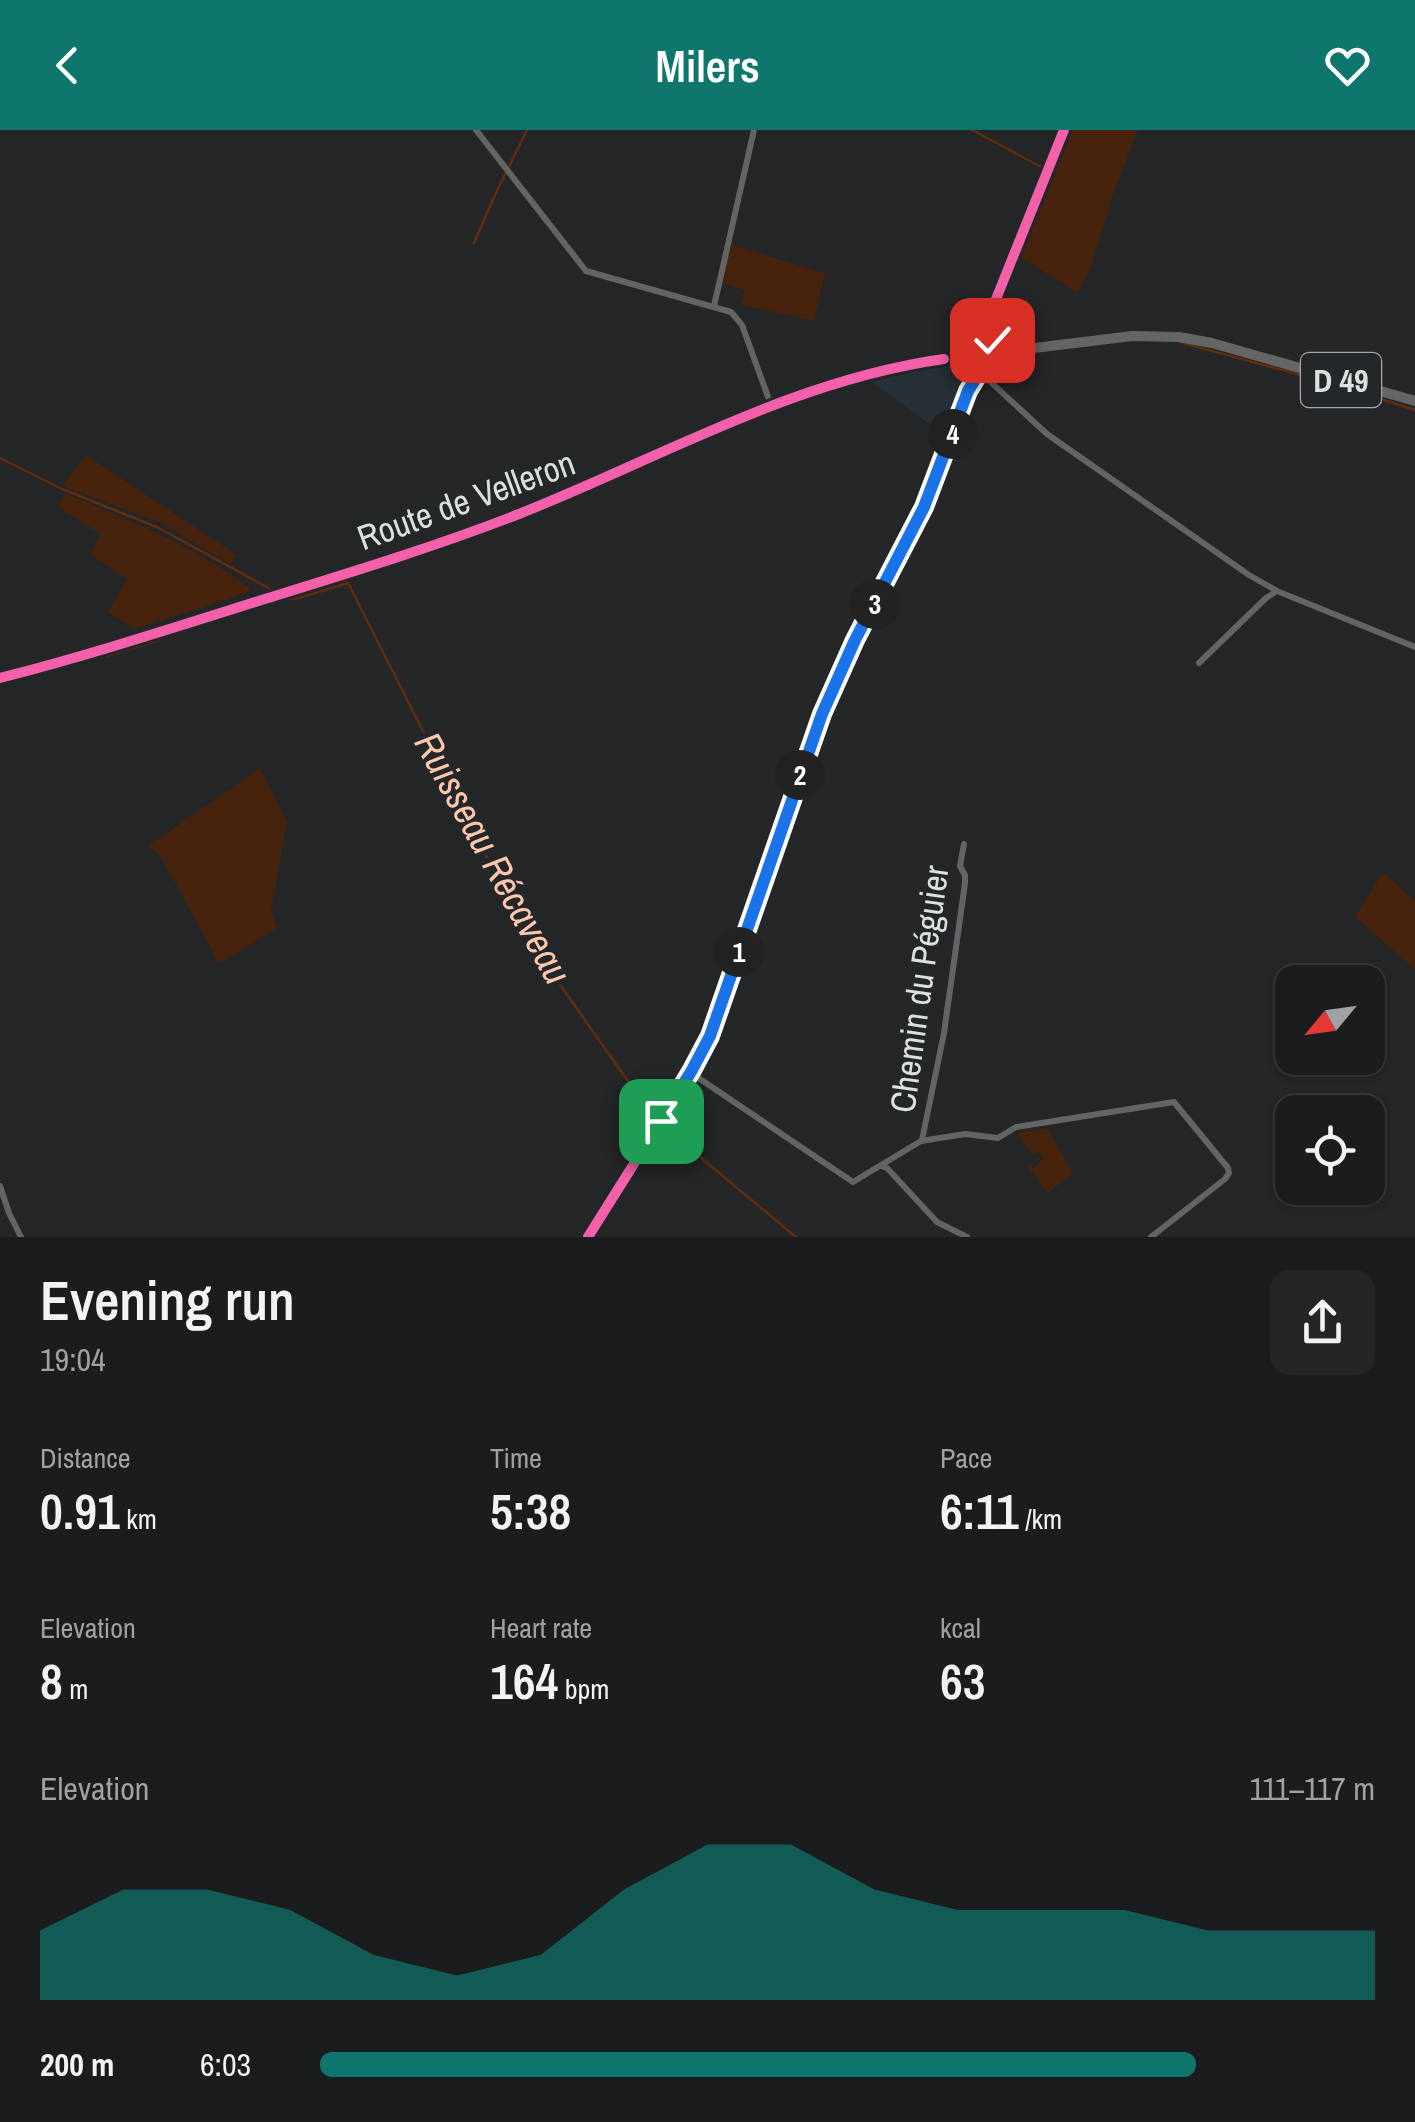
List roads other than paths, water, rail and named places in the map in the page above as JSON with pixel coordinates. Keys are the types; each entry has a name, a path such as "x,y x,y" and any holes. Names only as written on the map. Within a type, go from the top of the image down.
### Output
{"main road":[{"name":"D 49","path":"944,358 1132,336 1179,337 1415,401"},
{"name":"Route de Velleron","path":"0,678 104,650 437,544 557,499 771,405 858,376 944,358"}],"street":[{"path":"476,130 586,271 731,312 742,325 771,405"},
{"path":"714,306 754,130"},
{"path":"982,355 980,339 1064,130"},
{"path":"588,1237 710,1036 822,714 855,640 924,507 974,374 992,340 990,317"},
{"path":"992,340 1006,353"},
{"path":"944,358 963,366 1048,434 1249,575 1277,591 1415,647"},
{"path":"1200,663 1277,591"},
{"name":"Chemin du Péguier","path":"922,1141 944,1034 966,882 960,866 964,844"},
{"name":"Chemin du Péguier","path":"691,1073 852,1182 922,1141 965,1134 998,1138 1016,1127 1174,1102 1229,1173 1150,1237"},
{"path":"880,1165 937,1222 967,1237"},
{"path":"0,1186 21,1237"}],"waterway":[{"path":"474,243 527,130"},
{"path":"972,130 1043,168"},
{"path":"1179,342 1415,410"},
{"path":"0,458 62,489 159,528 272,590"},
{"name":"Ruisseau Récaveau","path":"285,599 348,583 530,942 656,1121"},
{"path":"144,631 211,610"},
{"path":"106,656 156,641"},
{"name":"Ruisseau Récaveau","path":"663,1126 796,1237"}]}
